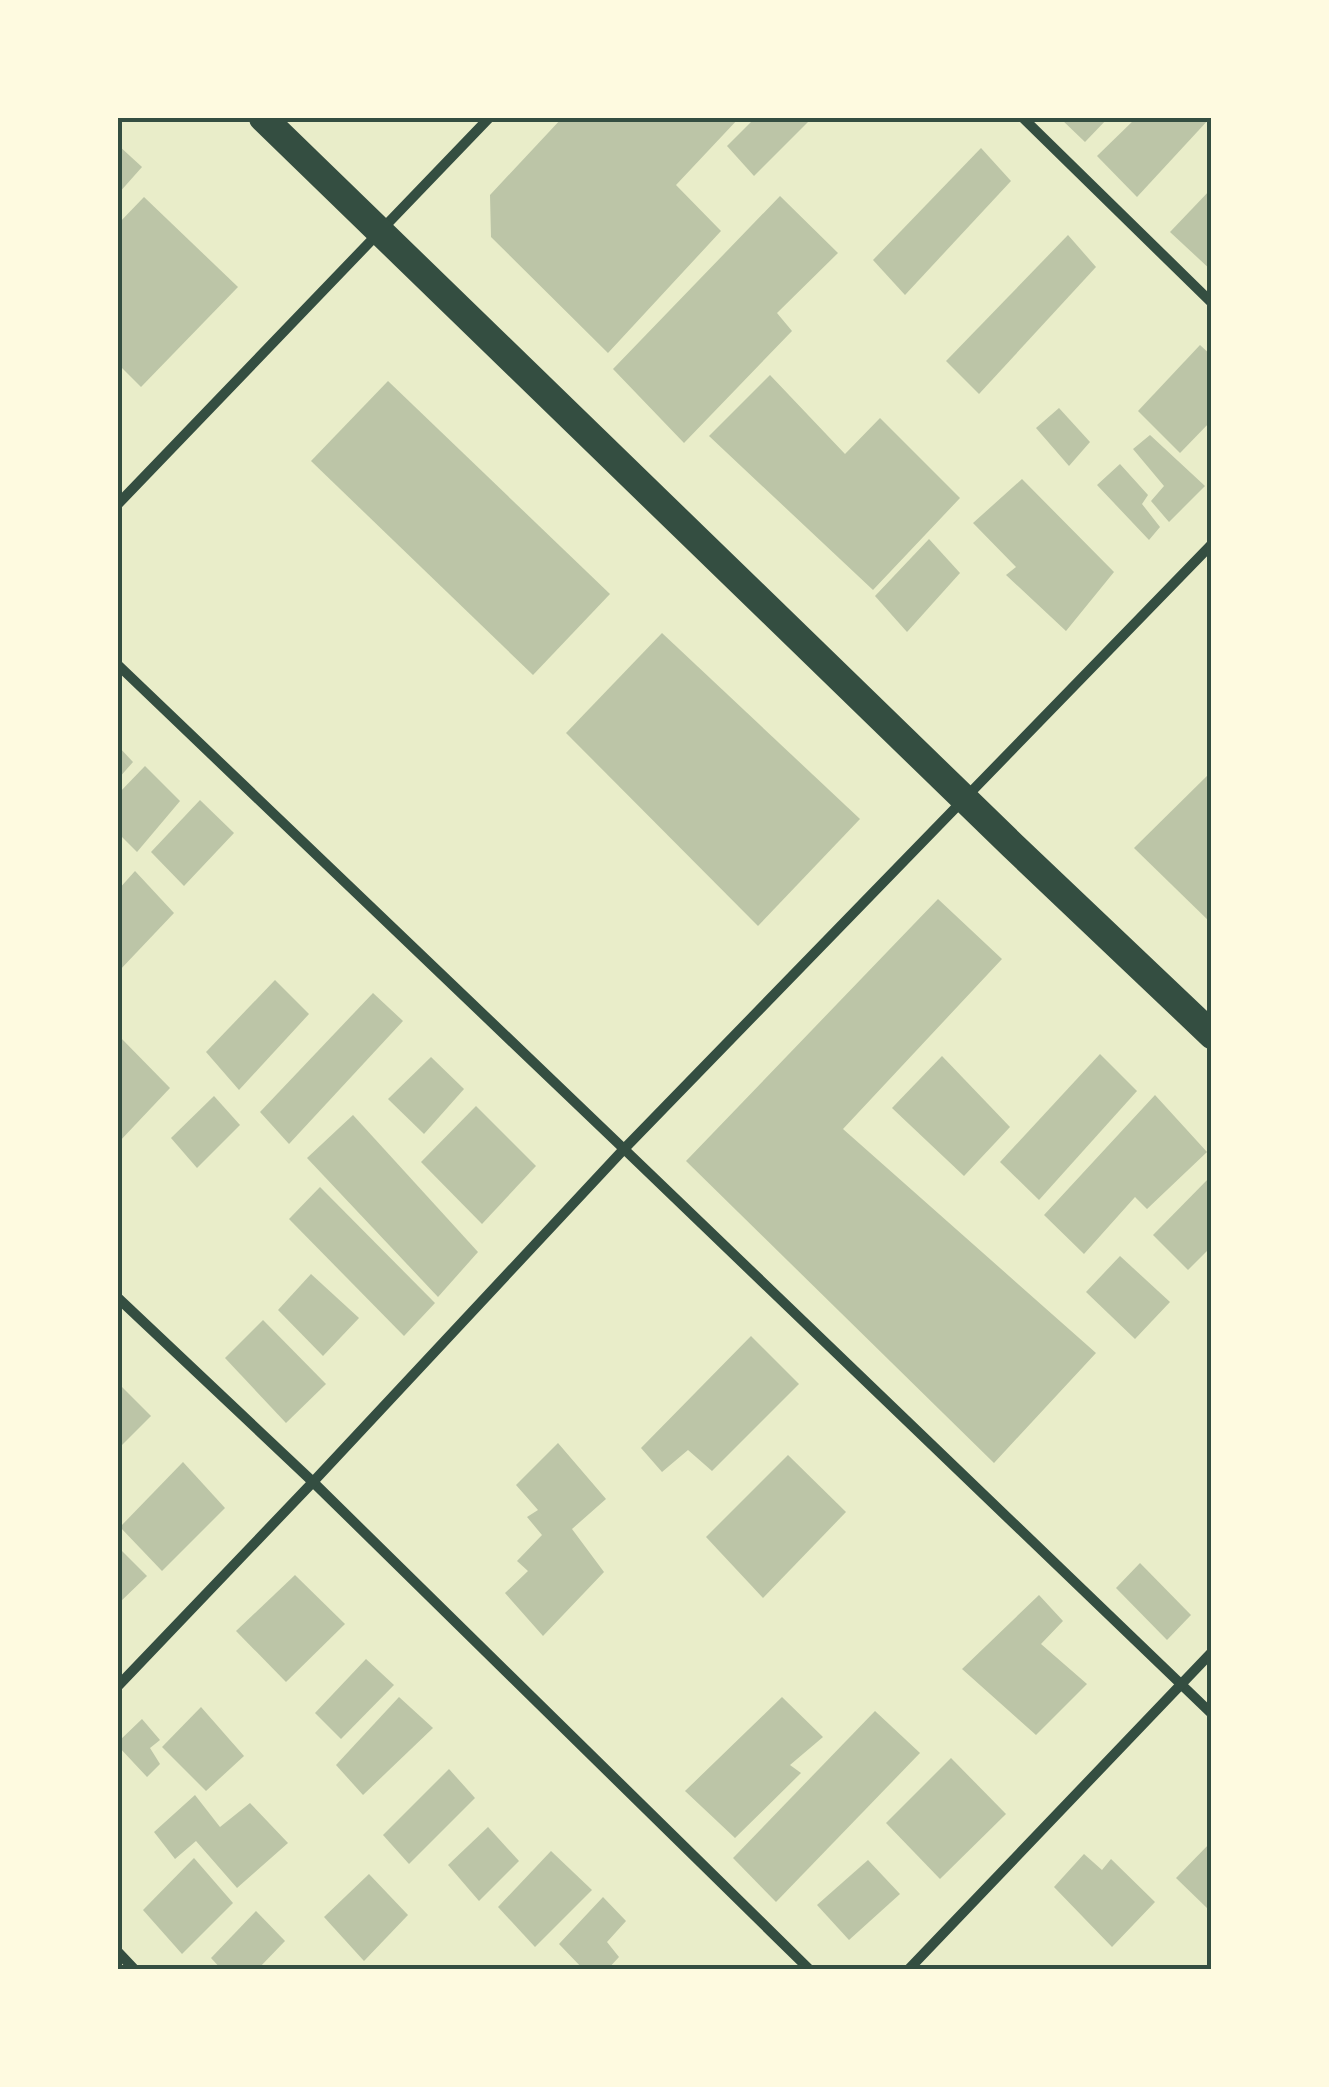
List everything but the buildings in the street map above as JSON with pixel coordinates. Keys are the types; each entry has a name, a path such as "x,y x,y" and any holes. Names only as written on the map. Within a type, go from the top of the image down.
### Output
{"highway":[{"path":"263,118 1212,1035"}],"street":[{"path":"118,504 489,118"},
{"path":"1023,118 1212,302"},
{"path":"118,1686 624,1148 1212,544"},
{"path":"118,665 1212,1714"},
{"path":"118,1298 313,1482 810,1970"},
{"path":"908,1970 1212,1652"},
{"path":"118,1952 135,1970"}]}
